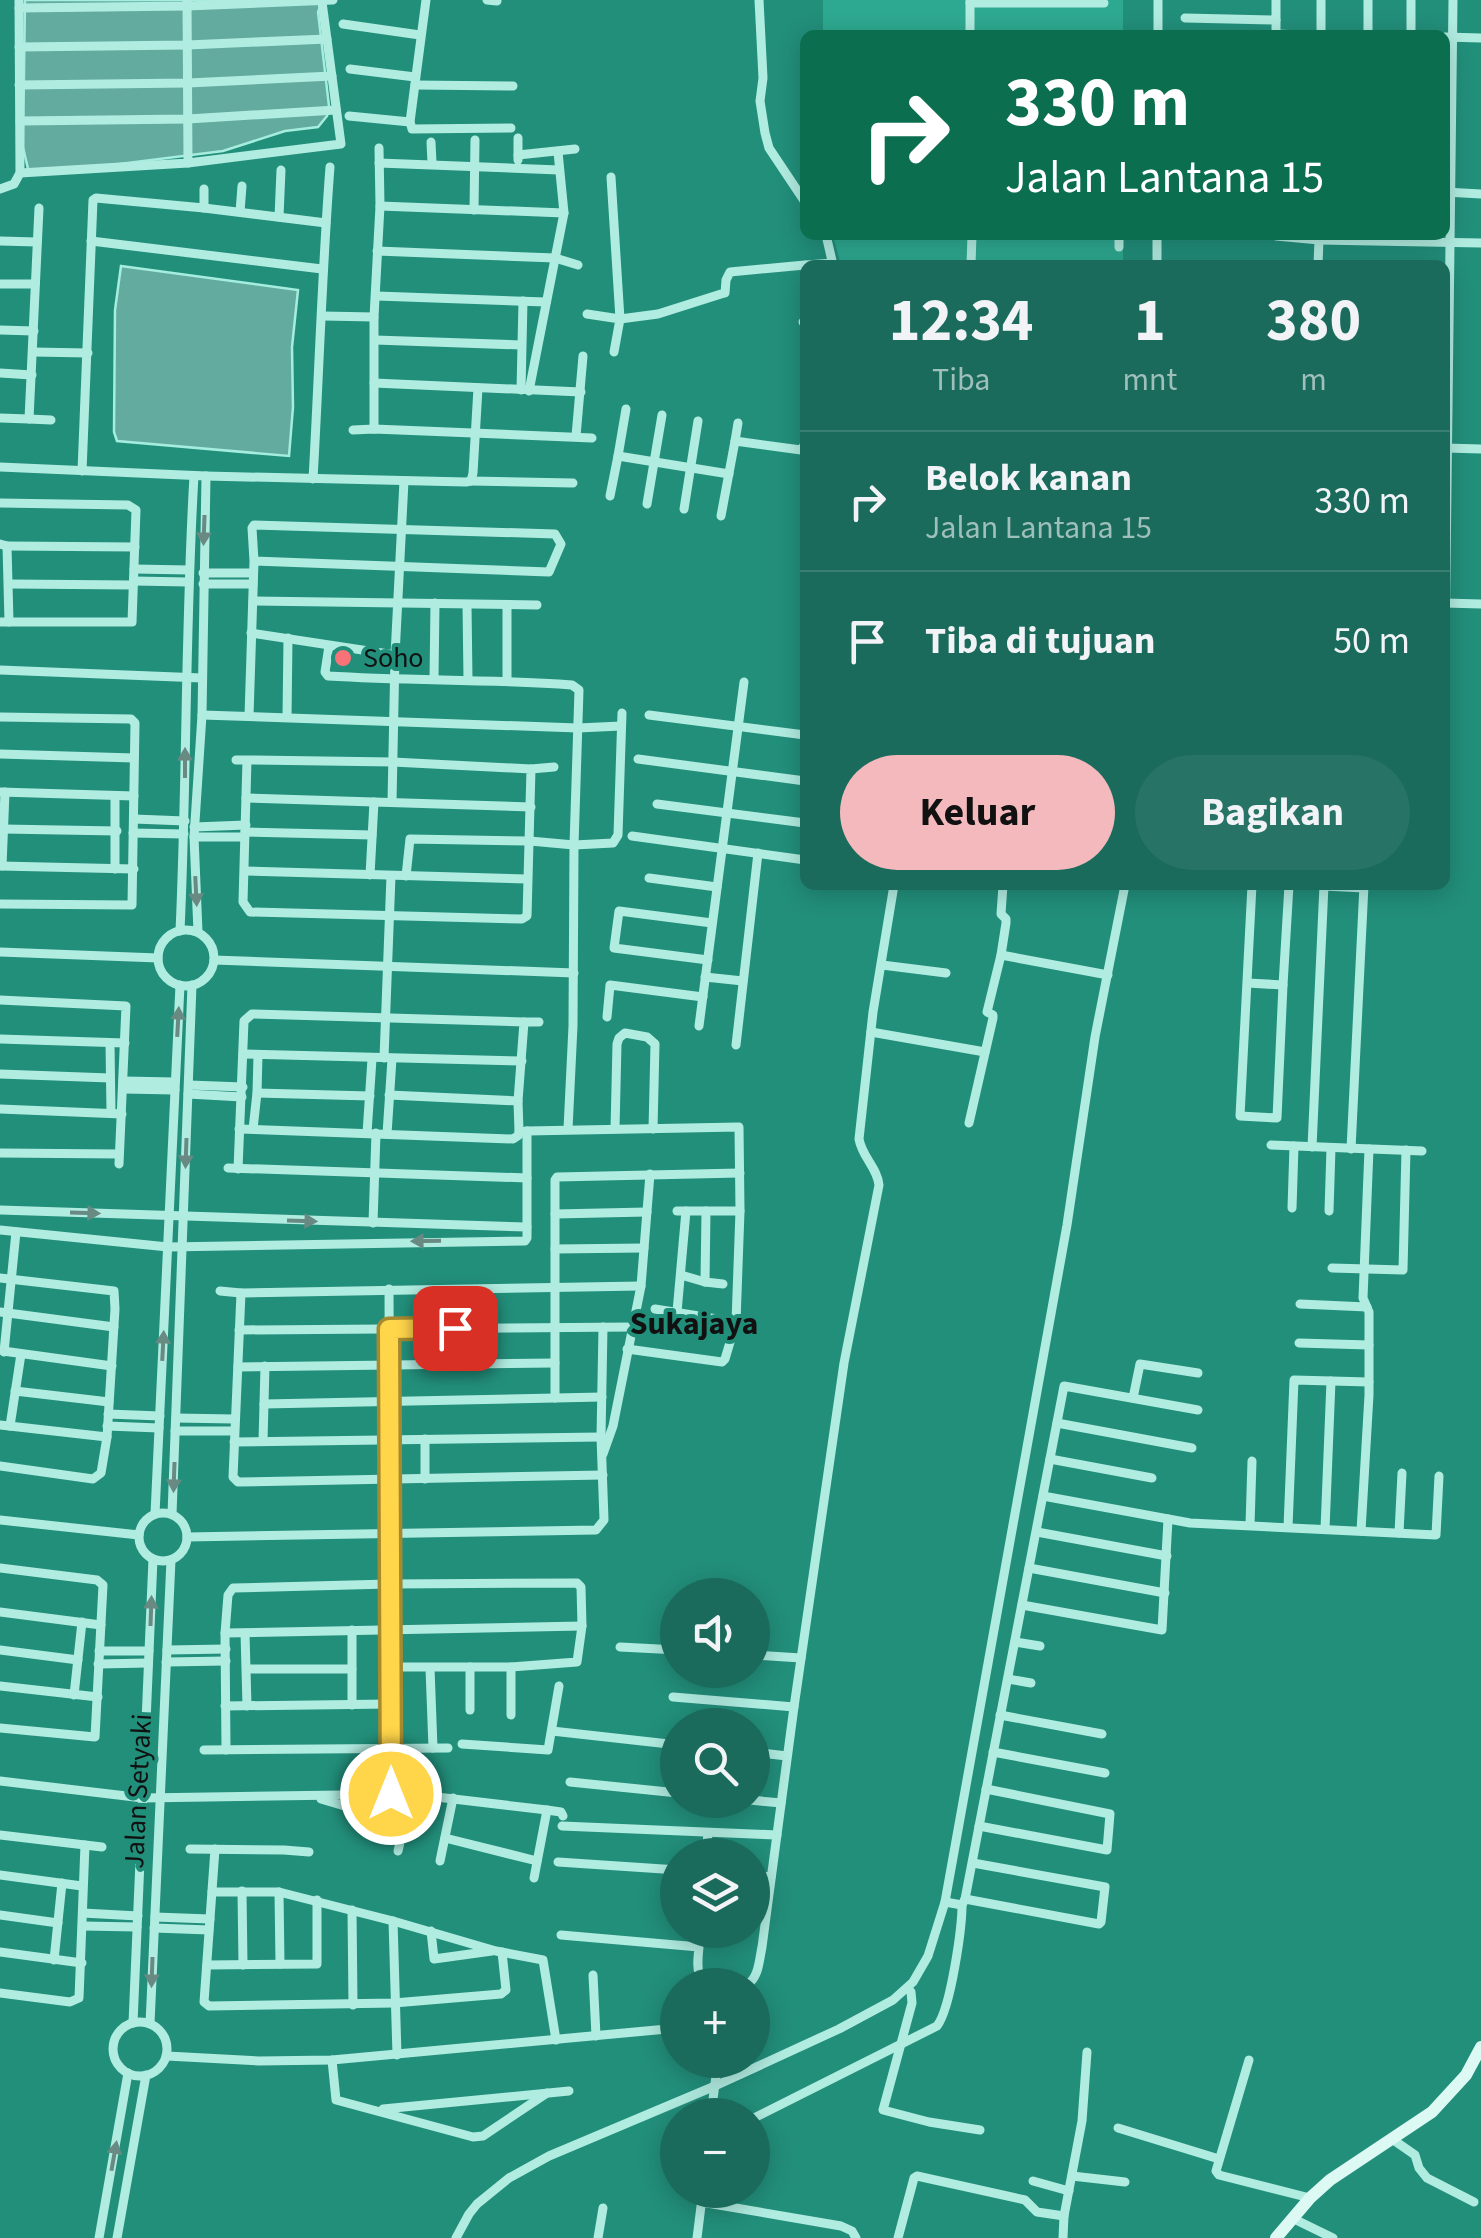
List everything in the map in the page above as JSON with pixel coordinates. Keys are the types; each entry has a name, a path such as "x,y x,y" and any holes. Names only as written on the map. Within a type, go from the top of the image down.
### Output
{"street":[{"path":"426,0 412,129 511,128"},
{"path":"486,0 497,1"},
{"path":"759,0 760,100 765,133 769,148 800,194"},
{"path":"1158,0 1158,30"},
{"path":"1276,0 1276,30"},
{"path":"1320,30 1321,0"},
{"path":"1368,0 1368,30"},
{"path":"1411,0 1411,30"},
{"path":"1450,30 1453,0"},
{"path":"0,189 14,184 20,173 19,4 328,1 327,39 342,144 188,163 20,173"},
{"path":"970,30 970,1 1104,3"},
{"path":"186,3 188,163"},
{"path":"1185,18 1276,20"},
{"path":"343,24 420,34"},
{"path":"1450,38 1481,38"},
{"path":"20,46 327,39"},
{"path":"350,70 415,81 513,86"},
{"path":"20,85 188,84 332,76"},
{"path":"20,120 188,118 336,110"},
{"path":"349,116 410,122"},
{"path":"518,138 518,168"},
{"path":"474,210 475,140"},
{"path":"432,142 432,163"},
{"path":"374,429 379,148"},
{"path":"518,155 575,149"},
{"path":"525,390 564,213 558,152"},
{"path":"379,163 559,170"},
{"path":"313,479 330,167"},
{"path":"279,217 281,170"},
{"path":"611,178 620,319 614,352"},
{"path":"240,212 242,186"},
{"path":"204,189 204,208"},
{"path":"1450,192 1481,194"},
{"path":"82,471 92,202 96,198 326,223"},
{"path":"380,206 564,213"},
{"path":"30,419 38,208"},
{"path":"1450,218 1450,260"},
{"path":"0,240 37,242"},
{"path":"1372,240 1481,243"},
{"path":"91,242 322,269"},
{"path":"378,250 555,258 578,266"},
{"path":"587,314 620,319 658,314 721,294 725,292 731,256"},
{"path":"730,272 800,265"},
{"path":"0,284 35,284"},
{"path":"376,296 546,302"},
{"path":"523,301 525,390"},
{"path":"322,316 374,317"},
{"path":"0,330 34,331"},
{"path":"375,340 521,345"},
{"path":"33,352 88,353"},
{"path":"576,436 583,356"},
{"path":"0,374 32,374"},
{"path":"374,383 581,392"},
{"path":"471,481 478,388"},
{"path":"610,496 626,409"},
{"path":"647,504 662,415"},
{"path":"0,418 51,420"},
{"path":"684,509 698,421"},
{"path":"722,516 738,422"},
{"path":"353,430 592,438"},
{"path":"735,441 800,450"},
{"path":"1450,448 1481,449"},
{"path":"618,456 729,474"},
{"path":"0,467 194,476 573,483"},
{"path":"194,476 188,576 184,821 191,833 198,932 212,947 214,960 208,976 192,985 180,985 164,976 158,958 164,940 180,930 198,932"},
{"path":"180,930 202,715 206,476"},
{"path":"392,802 404,481"},
{"path":"0,503 131,505 136,510 135,547 133,583 133,618 130,623 5,622 10,584 4,545 135,547"},
{"path":"249,716 252,528 258,524 556,534 561,544 549,572 254,561"},
{"path":"134,569 188,576"},
{"path":"10,584 133,583 188,576"},
{"path":"203,578 253,578"},
{"path":"252,601 536,605"},
{"path":"1450,603 1481,604"},
{"path":"434,679 435,604"},
{"path":"467,605 468,680"},
{"path":"507,606 507,680"},
{"path":"251,632 396,655"},
{"path":"288,638 288,717"},
{"path":"329,646 325,672 328,676 507,680 577,687 580,695 568,1129"},
{"path":"0,670 202,678"},
{"path":"699,1026 744,682"},
{"path":"406,876 410,839 610,845 616,840 622,712"},
{"path":"202,715 578,728 622,726"},
{"path":"649,715 800,734"},
{"path":"0,717 131,718 135,723 134,869 129,906 0,904"},
{"path":"0,754 134,758"},
{"path":"638,759 800,779"},
{"path":"531,769 525,918 250,912 244,905 246,798 242,760 554,767"},
{"path":"134,796 2,792 1,866 134,869"},
{"path":"115,796 115,869"},
{"path":"246,798 531,807"},
{"path":"370,876 374,802"},
{"path":"657,804 800,822"},
{"path":"134,819 184,821"},
{"path":"3,829 117,831"},
{"path":"133,832 372,835"},
{"path":"632,836 800,859"},
{"path":"736,1045 758,853"},
{"path":"245,871 528,878"},
{"path":"377,1133 389,1095 384,1019 391,876"},
{"path":"649,878 717,887"},
{"path":"758,1968 844,1363 878,1185 859,1139 870,1032 893,890"},
{"path":"969,1123 993,1017 987,1011 1006,920 1001,914 1003,890"},
{"path":"456,2238 468,2214 509,2178 548,2156 840,2029 894,2000 917,1975 932,1947 945,1902 1124,890"},
{"path":"1252,890 1240,1116 1277,1118 1288,890"},
{"path":"1312,1147 1324,890"},
{"path":"1351,1149 1364,890"},
{"path":"708,960 614,948 619,910 712,922"},
{"path":"0,952 158,958"},
{"path":"1001,955 1106,975"},
{"path":"214,960 574,973"},
{"path":"882,964 946,973"},
{"path":"706,976 743,981"},
{"path":"1248,983 1282,985"},
{"path":"606,1018 610,984 703,997"},
{"path":"156,1514 180,985"},
{"path":"172,1514 192,985"},
{"path":"0,1000 123,1004 127,1010 123,1085 116,1113"},
{"path":"527,1178 233,1168 243,1092 244,1021 252,1014 539,1022"},
{"path":"0,1230 168,1246 523,1241 528,1238 527,1178 518,1101 524,1022"},
{"path":"870,1032 985,1052"},
{"path":"615,1129 617,1044 625,1034 647,1037 656,1044 653,1128"},
{"path":"0,1039 125,1043"},
{"path":"0,1153 119,1159 110,1043"},
{"path":"243,1054 522,1061"},
{"path":"253,1129 258,1055"},
{"path":"372,1059 370,1096 377,1133 373,1223"},
{"path":"0,1074 110,1078"},
{"path":"123,1085 175,1086"},
{"path":"188,1090 243,1092"},
{"path":"257,1093 370,1096"},
{"path":"389,1095 518,1101"},
{"path":"0,1109 116,1113"},
{"path":"239,1129 513,1138 523,1131 737,1127 740,1210 736,1322 726,1359 722,1362 627,1349"},
{"path":"1272,1145 1422,1151"},
{"path":"1292,1208 1294,1146"},
{"path":"1329,1211 1331,1148"},
{"path":"1361,1531 1369,1345 1369,1312 1363,1298 1369,1149"},
{"path":"1332,1268 1402,1270 1406,1150"},
{"path":"555,1398 555,1180 560,1176 740,1173"},
{"path":"602,1456 613,1426 641,1286 650,1174"},
{"path":"0,1210 527,1227"},
{"path":"677,1312 682,1211 740,1210"},
{"path":"705,1282 706,1211"},
{"path":"555,1214 647,1212"},
{"path":"16,1232 2,1351 112,1366"},
{"path":"555,1249 644,1248"},
{"path":"681,1275 723,1284"},
{"path":"0,1278 119,1291 101,1473 92,1479 0,1466"},
{"path":"220,1291 641,1286"},
{"path":"388,1289 391,1794"},
{"path":"241,1293 233,1477 238,1482 603,1475"},
{"path":"1300,1304 1367,1307"},
{"path":"655,1309 736,1322"},
{"path":"4,1313 114,1327"},
{"path":"239,1330 632,1326"},
{"path":"187,1537 596,1530 604,1520 603,1327"},
{"path":"1299,1342 1369,1345"},
{"path":"21,1354 5,1426 160,1422"},
{"path":"238,1366 555,1363"},
{"path":"1133,1398 1140,1364 1198,1373"},
{"path":"263,1441 264,1366"},
{"path":"1288,1527 1294,1380 1368,1382"},
{"path":"1325,1529 1331,1381"},
{"path":"770,2110 942,2021 1064,1386 1198,1410"},
{"path":"15,1391 109,1402"},
{"path":"264,1404 602,1398"},
{"path":"176,1418 263,1441 601,1437"},
{"path":"1057,1423 1192,1448"},
{"path":"176,1431 234,1431"},
{"path":"426,1439 426,1479"},
{"path":"1050,1459 1152,1478"},
{"path":"1250,1525 1252,1461"},
{"path":"1400,1533 1402,1473"},
{"path":"1044,1496 1210,1524 1436,1535 1439,1476"},
{"path":"156,1514 172,1514 182,1521 187,1537 181,1553 171,1560 153,1559 141,1546 139,1535 146,1520 156,1514"},
{"path":"1022,1605 1162,1630 1168,1519"},
{"path":"0,1520 139,1535"},
{"path":"1036,1532 1167,1556"},
{"path":"133,2023 153,1559"},
{"name":"Jalan Setyaki","path":"150,2024 171,1560"},
{"path":"0,1568 98,1580 103,1584 96,1734 93,1738 0,1728"},
{"path":"1029,1568 1165,1593"},
{"path":"226,1750 226,1633 228,1595 233,1588 390,1584 581,1586 582,1626 576,1662 510,1667 390,1667"},
{"path":"0,1612 101,1625"},
{"path":"74,1695 82,1622"},
{"path":"226,1633 582,1626"},
{"path":"352,1630 352,1705"},
{"path":"245,1633 247,1706"},
{"path":"1014,1642 1040,1646"},
{"path":"620,1646 660,1649"},
{"path":"167,1650 226,1648"},
{"path":"0,1650 78,1660"},
{"path":"99,1651 149,1651"},
{"path":"770,1656 801,1658"},
{"path":"166,1662 226,1661"},
{"path":"98,1664 148,1663"},
{"path":"470,1667 470,1710"},
{"path":"510,1667 511,1715"},
{"path":"430,1668 433,1748"},
{"path":"247,1669 352,1669"},
{"path":"1008,1679 1031,1683"},
{"path":"0,1686 98,1697"},
{"path":"462,1744 550,1748 559,1686"},
{"path":"673,1698 794,1707"},
{"path":"225,1706 390,1704"},
{"path":"1000,1715 1102,1734"},
{"path":"552,1731 660,1743"},
{"path":"204,1750 448,1748"},
{"path":"994,1752 1105,1774"},
{"path":"770,1754 787,1756"},
{"path":"0,1781 160,1799 411,1794 561,1812 562,1821 777,1835"},
{"path":"570,1782 660,1791"},
{"path":"980,1826 1107,1850 1110,1814 986,1789"},
{"path":"398,1851 411,1794"},
{"path":"310,1795 404,1824"},
{"path":"440,1861 454,1798"},
{"path":"770,1802 781,1803"},
{"path":"534,1878 546,1810"},
{"path":"708,1833 708,1838"},
{"path":"0,1835 102,1848"},
{"path":"445,1838 536,1862"},
{"path":"0,1993 76,2001 82,1963 85,1845"},
{"path":"215,1848 204,2002 209,2006 394,2003 505,1992 499,1951"},
{"path":"190,1849 309,1852"},
{"path":"558,1862 660,1869"},
{"path":"945,1902 1101,1922 1105,1887 973,1862"},
{"path":"0,1876 82,1886"},
{"path":"54,1960 62,1884"},
{"path":"242,1891 243,1964"},
{"path":"212,1892 278,1892 317,1900 543,1960 556,2040"},
{"path":"278,1892 280,1964"},
{"path":"207,1965 317,1964 317,1900"},
{"path":"352,1910 353,2004"},
{"path":"83,1913 137,1922"},
{"path":"0,1915 58,1922"},
{"path":"393,1921 397,2055"},
{"path":"83,1926 137,1922"},
{"path":"154,1922 210,1924"},
{"path":"431,1932 434,1959 499,1951"},
{"path":"561,1935 698,1948 697,1968"},
{"path":"0,1952 82,1963"},
{"path":"593,1975 596,2036"},
{"path":"907,1988 912,2003 883,2110 980,2130"},
{"path":"133,2023 150,2024 164,2036 166,2056 159,2068 146,2076 128,2074 115,2059 113,2044 120,2031 133,2023"},
{"path":"166,2056 258,2062 332,2060 660,2030"},
{"path":"1276,2238 1330,2180 1432,2112 1457,2087 1481,2047"},
{"path":"1064,2238 1064,2216 1084,2108 1087,2052"},
{"path":"332,2060 336,2100 477,2138 547,2093"},
{"path":"1249,2060 1216,2172 1310,2198"},
{"path":"99,2238 128,2074"},
{"path":"117,2238 146,2076"},
{"path":"714,2098 716,2078"},
{"path":"376,2110 569,2091"},
{"path":"1118,2128 1219,2158"},
{"path":"1392,2139 1415,2156 1428,2178 1474,2202"},
{"path":"898,2238 914,2178 918,2176 1025,2200 1038,2212 1064,2216"},
{"path":"1072,2176 1125,2182"},
{"path":"1033,2181 1069,2191"},
{"path":"598,2238 603,2208"},
{"path":"696,2238 700,2208"},
{"path":"736,2208 840,2226 852,2231 856,2238"},
{"path":"1292,2218 1333,2238"}],"green space":[{"path":"823,0 1123,0 1123,30 823,30"},
{"path":"834,240 1123,240 1123,260 840,260"}],"water":[{"path":"25,0 323,0 318,12 327,116 318,127 285,131 223,151 40,174 28,169 23,147"},
{"path":"121,266 298,290 289,456 117,441 115,310"}],"place":[{"name":"Soho","path":"343,658"}],"district":[{"name":"Sukajaya","path":"694,1324"}],"route":[{"path":"391,1794 389,1329 455,1328"}]}
